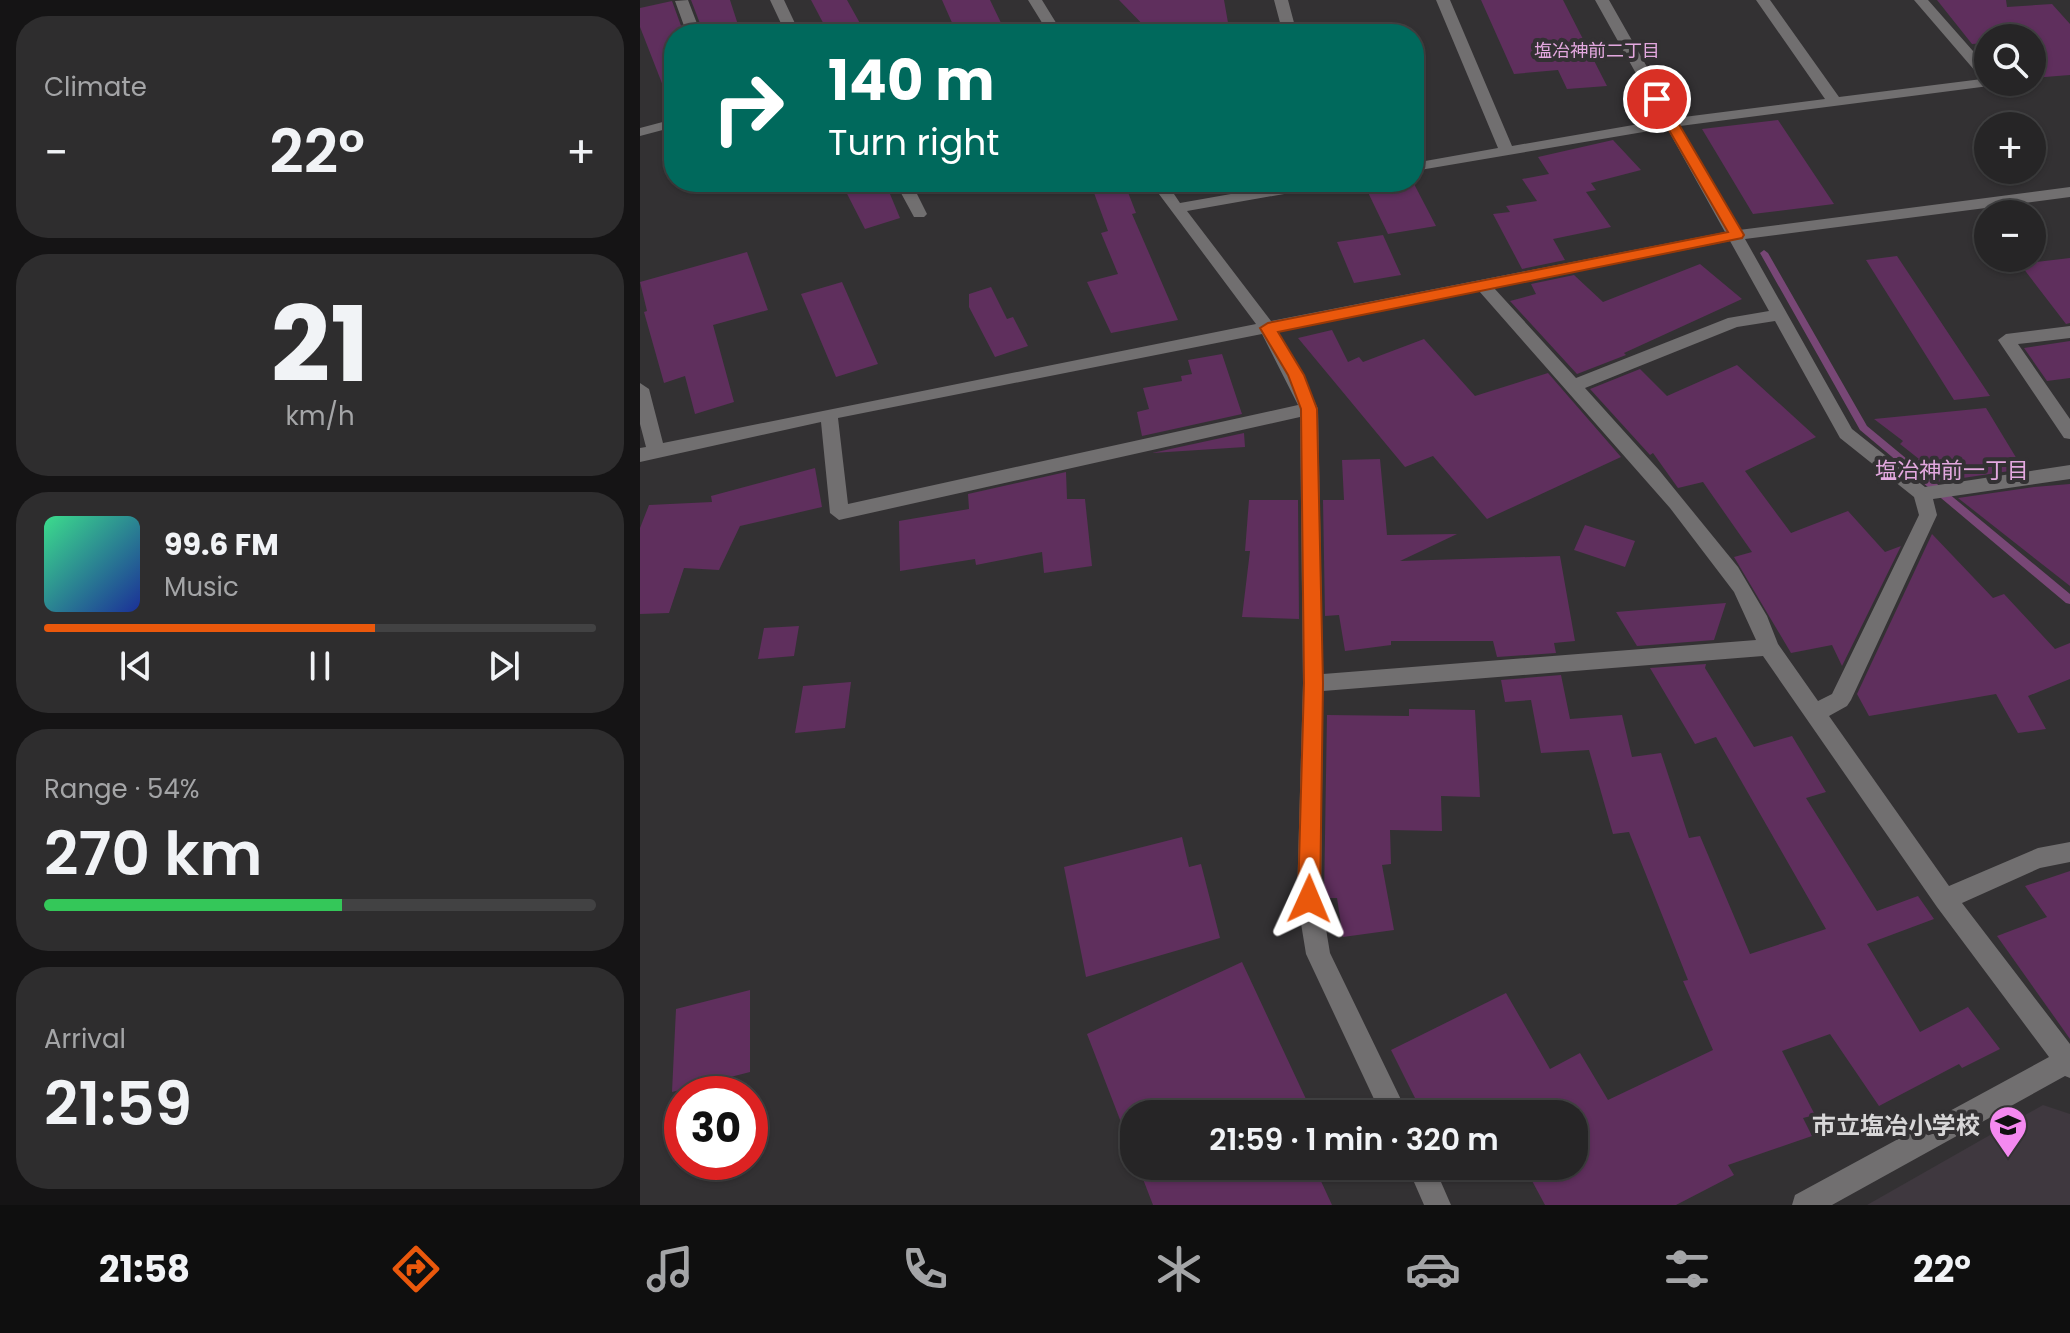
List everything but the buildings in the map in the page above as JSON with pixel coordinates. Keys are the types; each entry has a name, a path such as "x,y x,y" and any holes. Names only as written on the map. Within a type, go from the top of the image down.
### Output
{"street":[{"path":"777,0 788,24"},
{"path":"1037,0 1046,24"},
{"path":"1281,0 1287,24"},
{"path":"1443,0 1507,151"},
{"path":"1602,0 1846,433 1922,494 1928,515 1840,700 1815,713"},
{"path":"1763,0 1834,101"},
{"path":"1921,0 1974,61"},
{"path":"682,1 690,24"},
{"path":"1424,165 1671,123 1974,84"},
{"path":"640,132 664,126"},
{"path":"908,192 919,214"},
{"path":"1165,192 1268,328 1296,375 1309,409 1313,683 1309,899 1318,954 1388,1100"},
{"path":"1176,208 1267,192"},
{"path":"640,389 648,453 829,414 1737,235 2070,192"},
{"path":"1484,286 1500,308 1646,463 1740,584 1764,627 1768,647 1945,899 2068,1063 1805,1205"},
{"path":"1573,386 1734,322 1779,315"},
{"path":"2070,332 2006,340 2070,433"},
{"path":"829,414 839,513 1309,409"},
{"path":"1922,494 2070,472"},
{"path":"1313,683 1768,647"},
{"path":"1945,899 2038,858 2070,852"},
{"path":"1426,1180 1438,1205"}],"shaded area":[{"name":"市立塩冶小学校","path":"2043,1105 2070,1114 2070,1205 1867,1205"}],"waterway":[{"path":"1764,253 1863,428 2070,600"}],"place":[{"name":"市立塩冶小学校","path":"2008,1159"}],"district":[{"name":"塩冶神前二丁目","path":"1597,50"},
{"name":"塩冶神前一丁目","path":"1952,470"}],"route":[{"path":"1309,899 1313,683 1309,409 1296,375 1268,328 1737,235 1657,99"}]}
